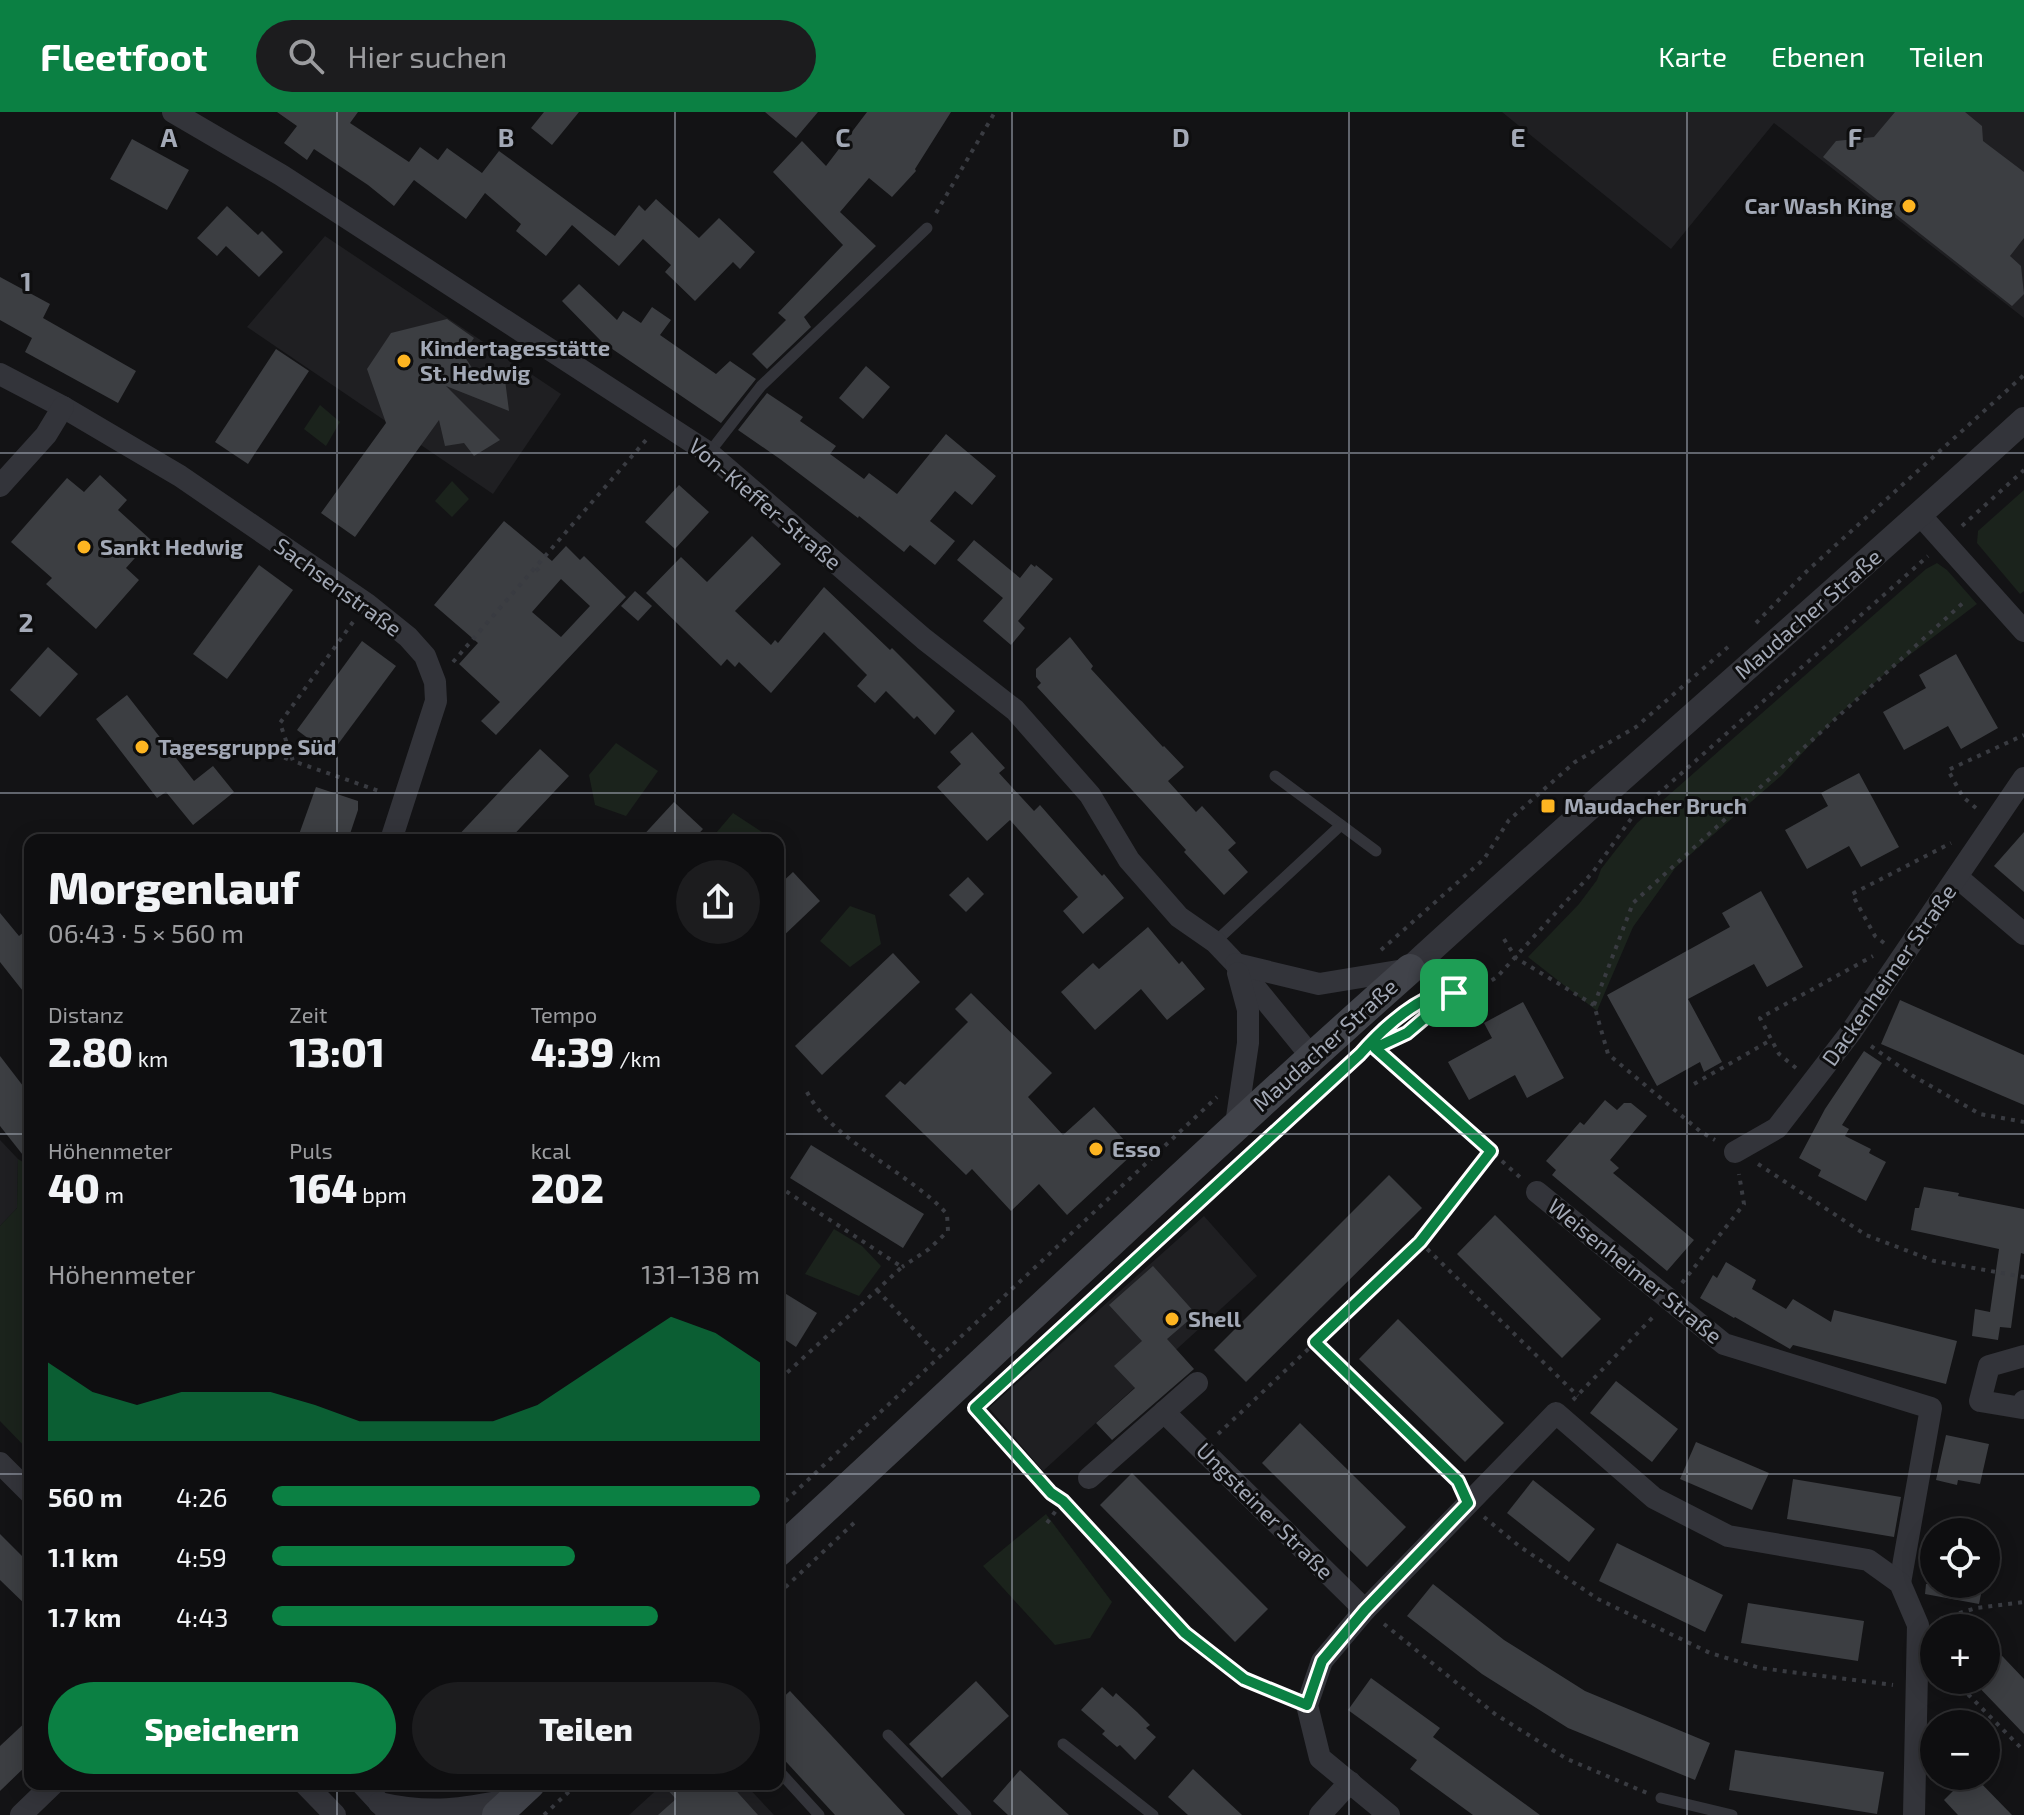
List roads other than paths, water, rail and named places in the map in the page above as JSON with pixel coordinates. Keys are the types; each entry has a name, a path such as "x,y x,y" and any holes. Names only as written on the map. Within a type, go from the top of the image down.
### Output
{"main road":[{"name":"Maudacher Straße","path":"784,1546 1236,1124 1410,969"}],"street":[{"name":"Von-Kieffer-Straße","path":"173,112 281,175 709,453 924,639 1015,710 1090,795 1129,860 1179,917 1215,942 1236,964 1311,1056"},
{"name":"Sachsenstraße","path":"0,374 180,476 367,604 408,637 425,656 435,682 436,701 393,834"},
{"path":"0,486 46,435 63,407"},
{"name":"Maudacher Straße","path":"1410,969 1698,710 1921,516 2024,420"},
{"path":"1921,516 2024,631"},
{"name":"Dackenheimer Straße","path":"1735,1152 1777,1128 1813,1082 1851,1032 1896,952 1957,877 2024,778"},
{"path":"1957,877 2024,934"},
{"name":"Von-Kieffer-Straße","path":"1236,964 1248,1010 1248,1043 1236,1124"},
{"path":"1236,964 1319,984 1410,969"},
{"name":"Weisenheimer Straße","path":"1537,1192 1724,1344 1931,1408 1900,1583"},
{"path":"2024,1356 1989,1366 1980,1401 2022,1408 2024,1401"},
{"path":"1089,1478 1197,1383"},
{"name":"Ungsteiner Straße","path":"1164,1412 1365,1610"},
{"path":"1389,1815 1320,1758 1307,1705 1322,1661 1365,1610 1556,1413 1654,1498 1728,1536 1868,1560 1900,1583 1918,1625 1914,1815"},
{"path":"0,1463 24,1483"},
{"path":"1320,1815 1350,1782"},
{"path":"21,1815 47,1790"},
{"path":"311,1790 335,1815"},
{"path":"368,1790 385,1809 427,1812 512,1803"}],"lane":[{"path":"709,453 761,386 927,228"},
{"path":"1275,776 1376,851"},
{"path":"1215,942 1341,825"},
{"path":"1185,1633 1244,1679 1307,1705"},
{"path":"888,1735 966,1815"},
{"path":"1063,1744 1153,1815"},
{"path":"784,1777 819,1815"},
{"path":"1661,1798 1732,1815"}],"place":[{"name":"Car Wash King","path":"1909,206"},
{"name":"Kindertagesstätte St. Hedwig","path":"404,361"},
{"name":"Sankt Hedwig","path":"84,547"},
{"name":"Tagesgruppe Süd","path":"142,747"},
{"name":"Maudacher Bruch","path":"1548,806"},
{"name":"Esso","path":"1096,1149"},
{"name":"Shell","path":"1172,1319"}]}
